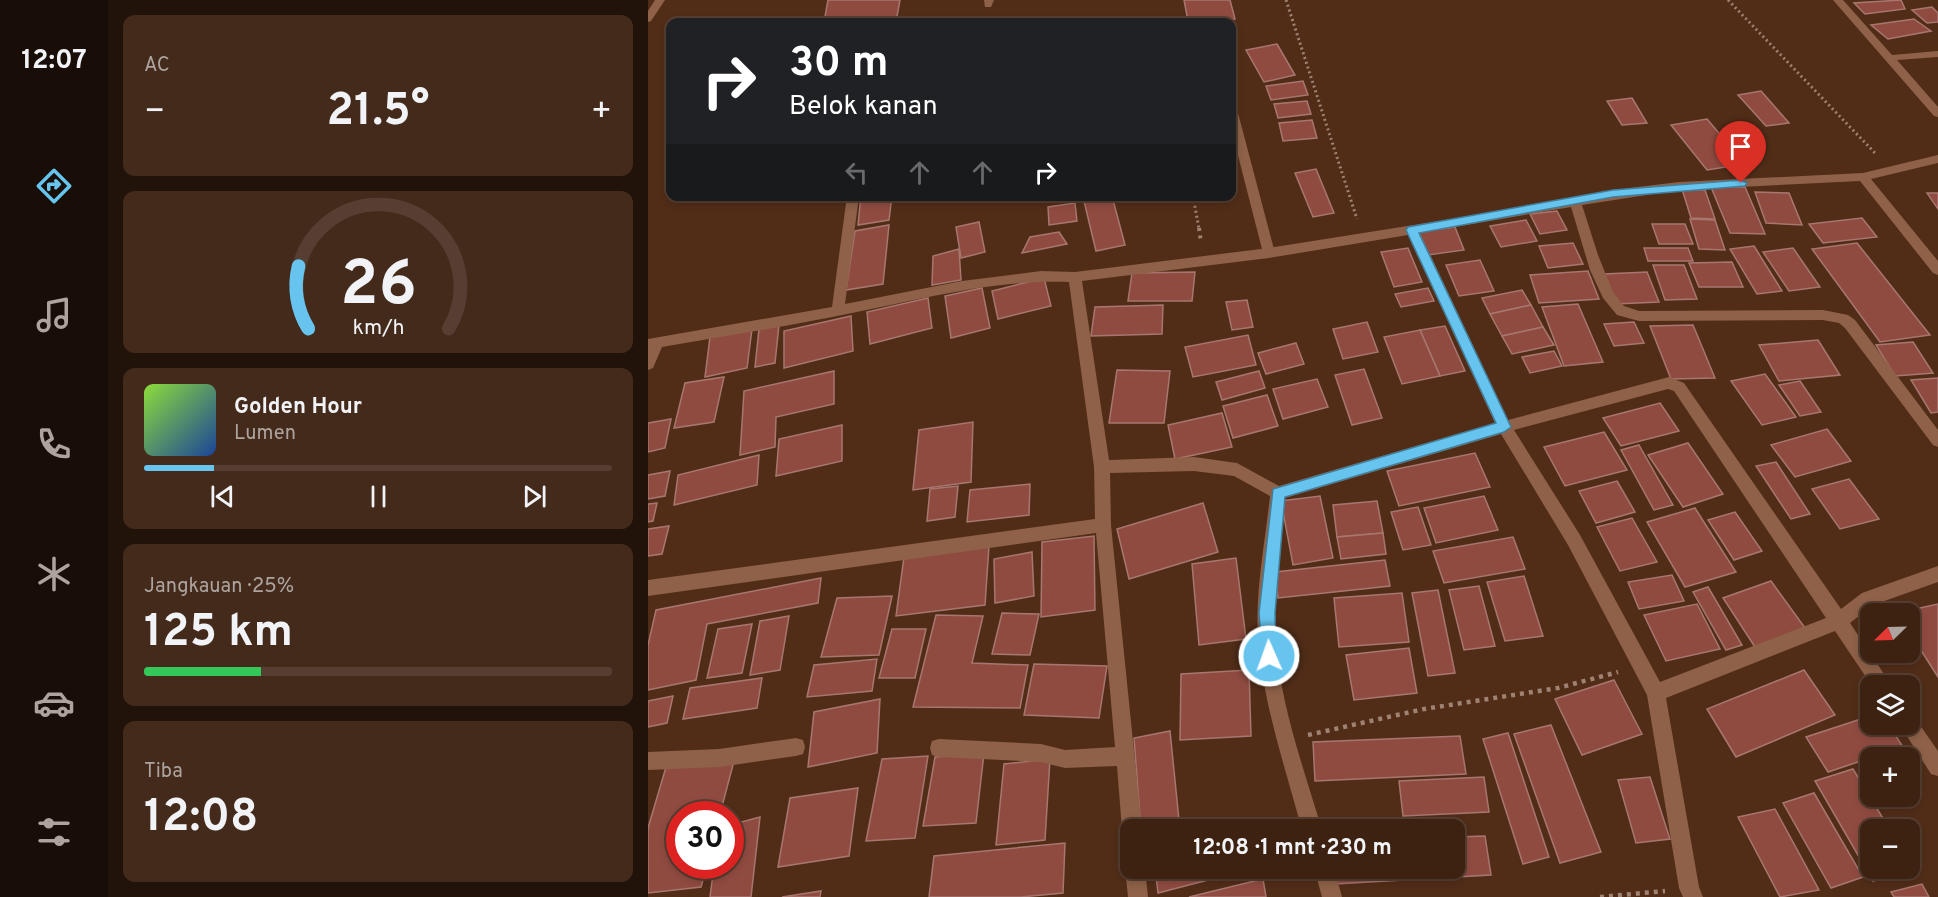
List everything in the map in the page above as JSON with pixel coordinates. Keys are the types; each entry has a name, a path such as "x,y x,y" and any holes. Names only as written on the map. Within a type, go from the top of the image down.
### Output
{"street":[{"path":"648,19 660,0"},
{"path":"1838,0 1938,114"},
{"path":"1888,58 1938,54"},
{"path":"1236,128 1269,253"},
{"path":"648,364 652,345 962,286 1041,276 1075,277 1269,253 1613,194 1679,186 1863,177 1938,159"},
{"path":"1863,177 1938,270"},
{"path":"838,311 852,201"},
{"path":"1575,202 1603,282 1613,304 1623,312 1639,316 1823,315 1843,320 1850,324 1938,441"},
{"path":"1412,230 1504,427 1574,540 1656,693 1691,892"},
{"path":"1075,277 1102,467 1103,525 1131,819"},
{"path":"1102,467 1194,464 1237,470 1278,493 1504,427 1669,383 1679,387 1876,675"},
{"path":"1278,493 1267,613 1269,656 1286,739 1309,819"},
{"path":"648,588 1103,525"},
{"path":"1656,693 1839,621 1868,599 1938,574"},
{"path":"1917,735 1938,767"},
{"path":"648,761 719,758 796,747"},
{"path":"939,748 1041,753 1065,759 1125,756"},
{"path":"1136,879 1138,897"},
{"path":"1327,879 1332,897"}],"path":[{"path":"1286,0 1364,238"},
{"path":"1728,0 1892,170"},
{"path":"1194,201 1205,260"},
{"path":"1286,739 1424,709 1558,688 1642,666"},
{"path":"1600,897 1691,892"}],"building":[{"path":"828,0 900,0 897,18 825,18"},
{"path":"1184,0 1230,0 1235,18 1187,18"},
{"path":"1901,0 1905,9 1865,14 1854,3"},
{"path":"1932,7 1938,13 1938,22 1927,23 1912,10"},
{"path":"1914,19 1931,31 1888,39 1871,25"},
{"path":"1277,44 1295,75 1264,82 1246,50"},
{"path":"1303,81 1308,95 1271,100 1266,86"},
{"path":"1761,91 1789,123 1766,126 1738,95"},
{"path":"1632,98 1647,123 1622,125 1607,101"},
{"path":"1307,101 1311,114 1278,118 1274,104"},
{"path":"1707,119 1745,164 1707,170 1671,125"},
{"path":"1312,120 1317,138 1283,141 1279,123"},
{"path":"1316,169 1334,213 1313,217 1295,173"},
{"path":"1711,187 1745,187 1765,234 1730,233"},
{"path":"1682,189 1705,190 1715,219 1691,218"},
{"path":"1755,192 1789,193 1802,225 1766,223"},
{"path":"1927,193 1938,193 1938,209"},
{"path":"860,201 891,201 889,220 858,225"},
{"path":"1084,201 1113,201 1125,245 1096,251"},
{"path":"1075,203 1077,221 1049,225 1048,207"},
{"path":"1557,211 1567,230 1540,234 1530,214"},
{"path":"1862,218 1877,237 1823,243 1809,224"},
{"path":"1690,219 1715,220 1725,250 1699,249"},
{"path":"1526,220 1537,241 1501,247 1490,226"},
{"path":"979,222 985,252 961,258 956,227"},
{"path":"1652,224 1685,224 1693,244 1659,244"},
{"path":"889,225 883,284 846,290 855,231"},
{"path":"1455,227 1464,250 1428,255 1419,232"},
{"path":"1059,232 1067,244 1022,253 1030,237"},
{"path":"1573,243 1583,264 1548,268 1539,246"},
{"path":"1857,243 1930,335 1880,342 1812,249"},
{"path":"1754,246 1782,291 1757,294 1730,249"},
{"path":"1408,248 1422,282 1394,287 1381,252"},
{"path":"1644,248 1688,248 1693,261 1648,261"},
{"path":"1793,248 1820,287 1789,291 1763,252"},
{"path":"959,249 961,280 932,285 933,256"},
{"path":"1480,260 1494,291 1459,296 1446,265"},
{"path":"1732,262 1743,287 1699,287 1689,263"},
{"path":"1653,265 1684,265 1697,299 1665,300"},
{"path":"1588,271 1599,299 1539,303 1530,275"},
{"path":"1195,272 1192,301 1128,301 1132,273"},
{"path":"1647,272 1659,302 1615,304 1604,274"},
{"path":"1044,278 1051,306 998,319 992,291"},
{"path":"982,288 990,328 951,338 945,296"},
{"path":"1428,288 1434,301 1401,307 1395,294"},
{"path":"1522,290 1531,305 1490,314 1482,298"},
{"path":"928,298 932,328 870,344 867,312"},
{"path":"1247,300 1253,327 1232,330 1226,302"},
{"path":"1578,304 1603,362 1564,366 1542,307"},
{"path":"1163,305 1162,334 1091,336 1095,307"},
{"path":"1531,305 1543,327 1502,336 1490,314"},
{"path":"851,316 853,351 784,368 784,331"},
{"path":"1367,322 1378,352 1343,359 1333,329"},
{"path":"1634,322 1644,343 1614,346 1604,324"},
{"path":"779,325 775,363 755,367 759,329"},
{"path":"1693,325 1715,378 1671,379 1650,326"},
{"path":"1445,326 1465,371 1440,376 1420,330"},
{"path":"1543,327 1554,345 1512,354 1502,336"},
{"path":"752,329 747,368 705,377 710,337"},
{"path":"1420,330 1440,376 1402,384 1384,337"},
{"path":"1248,335 1256,365 1193,377 1185,347"},
{"path":"1818,340 1840,375 1779,381 1759,345"},
{"path":"1913,342 1933,373 1895,376 1876,345"},
{"path":"1296,343 1304,364 1266,374 1258,353"},
{"path":"1554,351 1562,366 1530,373 1522,357"},
{"path":"1364,369 1382,418 1352,425 1335,375"},
{"path":"1117,370 1170,371 1164,423 1109,423"},
{"path":"834,371 834,404 776,417 775,447 740,455 744,391"},
{"path":"1259,371 1265,388 1222,400 1216,382"},
{"path":"1765,374 1796,417 1762,425 1731,381"},
{"path":"724,377 714,422 674,428 685,383"},
{"path":"1938,378 1938,412 1931,413 1911,380"},
{"path":"1317,379 1328,407 1283,419 1273,389"},
{"path":"1800,381 1821,412 1800,416 1779,385"},
{"path":"1267,395 1278,426 1233,438 1223,406"},
{"path":"1660,403 1679,431 1621,446 1603,418"},
{"path":"1222,413 1232,447 1175,459 1168,425"},
{"path":"671,419 665,448 648,452 648,423"},
{"path":"973,422 971,482 913,490 919,430"},
{"path":"842,425 842,461 776,476 779,439"},
{"path":"1827,429 1851,461 1795,477 1771,445"},
{"path":"1604,432 1627,470 1565,486 1544,447"},
{"path":"1688,443 1723,494 1683,507 1648,455"},
{"path":"1639,445 1673,505 1654,510 1621,450"},
{"path":"1475,453 1490,487 1399,506 1387,471"},
{"path":"759,455 757,485 674,505 678,475"},
{"path":"1776,462 1810,514 1791,519 1756,466"},
{"path":"670,471 665,496 648,499 648,475"},
{"path":"1849,479 1879,519 1840,529 1812,489"},
{"path":"1617,481 1635,512 1596,523 1579,491"},
{"path":"1030,484 1029,515 967,522 970,490"},
{"path":"958,486 955,517 927,521 930,489"},
{"path":"1320,496 1333,558 1293,565 1281,501"},
{"path":"1484,496 1498,530 1436,543 1424,508"},
{"path":"1377,501 1383,533 1337,537 1333,505"},
{"path":"657,503 653,521 648,522 648,504"},
{"path":"1203,503 1218,552 1129,579 1117,529"},
{"path":"1418,507 1431,545 1403,550 1391,512"},
{"path":"1695,508 1736,572 1685,587 1647,522"},
{"path":"1735,512 1762,551 1734,560 1708,520"},
{"path":"1632,518 1657,562 1620,571 1597,527"},
{"path":"669,526 662,554 648,556 648,529"},
{"path":"1383,533 1386,554 1341,559 1337,537"},
{"path":"1094,536 1095,610 1041,617 1042,542"},
{"path":"1513,537 1525,569 1444,583 1433,551"},
{"path":"989,546 985,605 896,616 904,557"},
{"path":"1032,552 1034,596 995,603 994,559"},
{"path":"1236,558 1246,639 1199,645 1192,564"},
{"path":"1385,560 1390,586 1278,598 1275,572"},
{"path":"1672,575 1684,601 1639,609 1628,582"},
{"path":"1524,576 1543,636 1505,641 1487,582"},
{"path":"821,578 818,603 707,624 696,680 648,690 648,645 656,610"},
{"path":"1771,581 1805,628 1755,647 1723,598"},
{"path":"1479,586 1495,646 1464,650 1449,590"},
{"path":"1708,587 1742,645 1726,650 1693,592"},
{"path":"1438,590 1455,673 1428,676 1412,593"},
{"path":"1402,593 1409,642 1339,647 1334,598"},
{"path":"892,596 879,655 821,657 837,598"},
{"path":"1697,604 1720,649 1666,661 1644,615"},
{"path":"1938,604 1938,677 1920,649 1920,608"},
{"path":"1002,613 1039,614 1030,655 992,654"},
{"path":"936,615 983,616 972,663 1028,665 1020,708 913,707"},
{"path":"789,616 780,670 750,675 760,621"},
{"path":"752,624 742,673 707,678 718,629"},
{"path":"892,629 926,629 915,678 879,678"},
{"path":"1409,648 1417,693 1354,700 1346,655"},
{"path":"877,659 872,691 807,697 814,665"},
{"path":"1034,664 1107,666 1099,718 1024,715"},
{"path":"1249,670 1251,736 1180,740 1181,674"},
{"path":"1804,670 1835,715 1736,757 1707,709"},
{"path":"762,678 757,708 683,719 690,688"},
{"path":"1614,680 1642,734 1582,755 1555,699"},
{"path":"673,696 667,723 648,727 648,701"},
{"path":"880,699 877,753 808,767 814,712"},
{"path":"1860,719 1860,735 1895,735 1903,747 1860,747 1860,761 1828,772 1806,737"},
{"path":"1551,725 1601,852 1560,863 1514,734"},
{"path":"1170,731 1179,819 1140,819 1134,738"},
{"path":"1508,733 1549,857 1523,864 1483,739"},
{"path":"1460,736 1466,774 1315,781 1313,742"},
{"path":"984,753 976,823 923,826 935,757"},
{"path":"928,756 915,838 866,841 882,759"},
{"path":"1050,759 1045,840 996,845 1004,764"},
{"path":"734,761 723,801 666,801 666,879 703,879 701,887 648,893 648,828 666,767"},
{"path":"1853,769 1860,781 1860,807 1876,807 1883,819 1860,819 1860,859 1815,781"},
{"path":"1484,777 1489,812 1403,816 1399,781"},
{"path":"1650,777 1670,839 1636,843 1618,780"},
{"path":"858,788 849,856 778,867 790,798"},
{"path":"1814,793 1860,872 1860,878 1831,888 1783,803"},
{"path":"1775,809 1819,890 1780,897 1738,817"},
{"path":"760,817 751,897 710,897 712,879 744,879 744,821"},
{"path":"1485,836 1491,875 1465,876 1465,837"},
{"path":"1065,843 1063,893 1021,897 929,897 934,856"},
{"path":"1156,879 1212,879 1158,893"},
{"path":"1263,879 1266,897 1189,897"},
{"path":"1335,879 1422,879 1335,884"},
{"path":"1922,884 1929,897 1894,897 1891,892"},
{"path":"821,891 820,897 782,897"}],"route":[{"path":"1269,656 1267,613 1278,493 1504,427 1412,230 1541,209 1613,194 1679,186 1741,183"}]}
